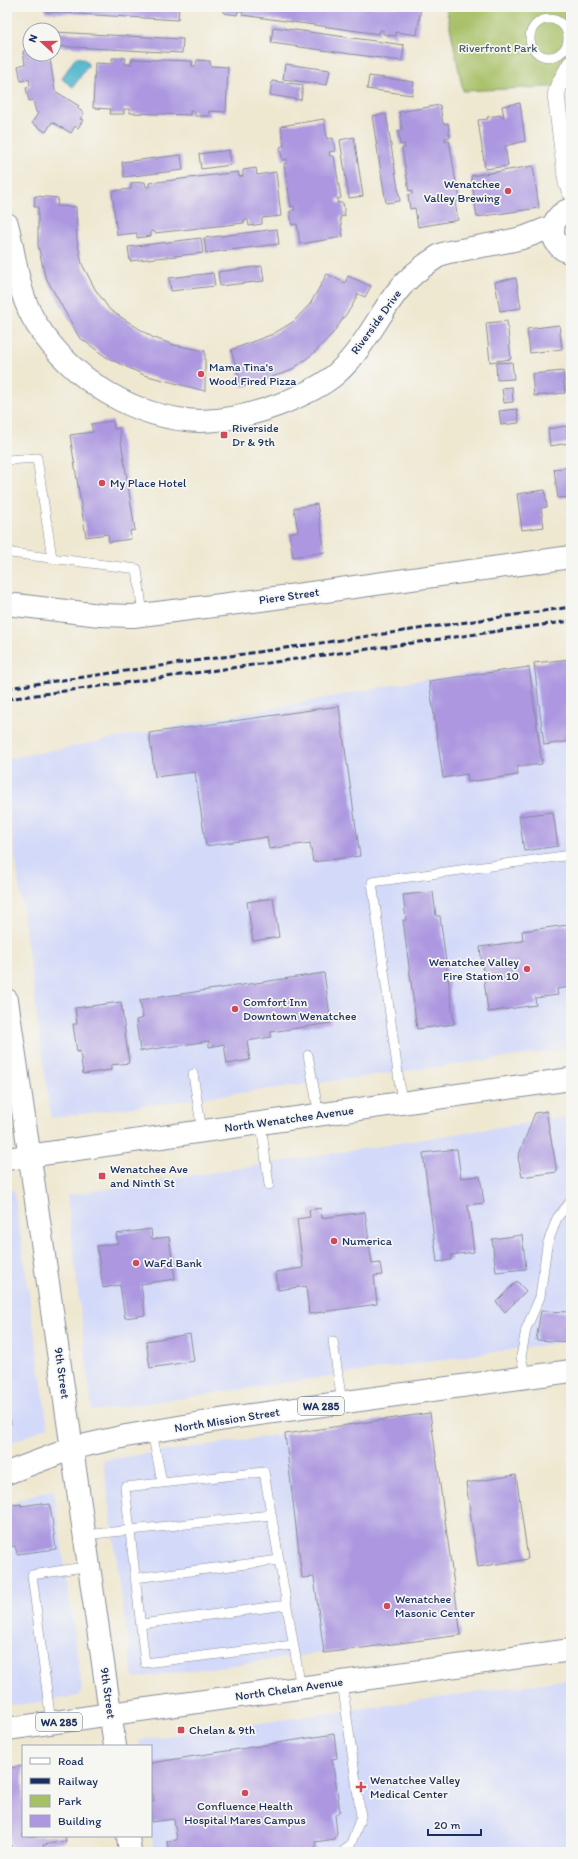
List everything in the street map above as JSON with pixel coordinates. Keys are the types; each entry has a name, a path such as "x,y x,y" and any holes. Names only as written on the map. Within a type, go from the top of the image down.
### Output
{"street":[{"path":"564,236 569,187 556,95 567,58"},
{"name":"Riverside Drive","path":"7,224 13,247 16,275 23,297 36,324 61,355 90,382 111,396 142,409 174,418 200,421 229,418 262,411 296,399 335,375 357,352 370,335 397,292 416,272 442,254 522,238 564,236"},
{"name":"Piere Street","path":"7,604 100,615 143,615 571,557"},
{"name":"9th Street","path":"7,1000 115,1745"},
{"name":"North Wenatchee Avenue","path":"7,1159 571,1079"},
{"name":"North Mission Street","path":"7,1474 73,1448 152,1432 237,1417 571,1371"},
{"name":"North Chelan Avenue","path":"7,1730 111,1714 571,1650"},
{"path":"128,1837 130,1852"}],"lane":[{"path":"567,58 568,37 564,25 552,19 539,21 534,26 530,38 535,50 546,57 553,56 567,58 571,61"},
{"path":"7,460 36,458 52,558"},
{"path":"7,549 11,553 137,569 143,615"},
{"path":"402,1103 372,882 570,855 571,866"},
{"path":"308,1055 319,1115"},
{"path":"193,1074 202,1131"},
{"path":"261,1123 269,1185"},
{"path":"526,1377 521,1357 526,1329 540,1297 547,1245 557,1218 571,1201"},
{"path":"333,1341 342,1403"},
{"path":"152,1432 162,1482"},
{"path":"293,1645 145,1663 125,1487 264,1472 279,1560 286,1605 293,1645 300,1688"},
{"path":"85,1535 271,1515"},
{"path":"135,1578 279,1560"},
{"path":"52,1723 32,1575 90,1566"},
{"path":"141,1624 286,1605"},
{"path":"342,1682 361,1817 350,1846 342,1852"}],"shaded area":[{"path":"571,661 571,1049 51,1118 7,797 7,759 413,681"},
{"path":"571,1116 571,1341 92,1411 67,1195"},
{"path":"14,1190 48,1427 7,1444 7,1191"},
{"path":"430,1413 461,1635 133,1678 103,1460"},
{"path":"54,1490 82,1688 79,1696 19,1705 7,1704 7,1505 37,1493"},
{"name":"Wenatchee Valley Medical Center","path":"571,1679 571,1852 154,1852 152,1837 152,1745 140,1745 139,1740"}],"green space":[{"name":"Riverfront Park","path":"446,7 571,7 571,86 463,91"}],"water":[{"path":"76,57 84,59 88,66 73,87 62,78"}],"building":[{"path":"46,7 179,7 178,20 45,12"},
{"path":"219,7 421,7 417,35 396,32 396,36 383,34 383,30 380,30 379,34 242,15 243,11 238,11 237,15 224,13 224,9"},
{"path":"273,27 404,45 402,61 271,43"},
{"path":"62,32 183,39 182,53 62,46"},
{"path":"112,58 126,58 125,64 131,64 132,59 192,61 192,66 196,66 197,60 210,61 210,66 228,67 226,112 209,111 209,116 195,116 195,111 190,111 190,115 130,113 130,109 124,109 124,114 110,114 111,109 93,108 95,63 112,64"},
{"path":"25,62 50,62 55,91 79,106 77,108 84,113 80,119 83,120 78,128 75,126 71,133 52,122 46,132 32,123 38,113 36,112 33,100 29,101 26,88 30,86 29,79 21,81 18,66 25,64"},
{"path":"285,64 330,70 327,85 283,79"},
{"path":"369,76 414,82 412,95 367,89"},
{"path":"272,81 303,85 301,100 270,95"},
{"path":"520,103 525,141 505,146 508,166 485,169 478,120 501,115 501,117 504,117 502,106"},
{"path":"440,105 443,124 448,123 450,137 445,138 445,141 449,140 456,183 452,183 453,188 458,187 460,201 455,202 458,220 418,227 415,208 410,209 408,195 412,194 412,190 409,191 402,148 405,148 404,144 400,145 398,131 402,130 399,112"},
{"path":"386,114 400,201 386,203 372,116"},
{"path":"324,119 327,139 333,138 335,151 329,152 330,156 334,156 341,198 337,199 338,203 343,203 345,216 340,217 343,237 300,244 297,224 292,225 290,211 295,210 294,206 291,207 284,164 287,163 287,159 283,160 280,147 284,146 281,126"},
{"path":"354,137 363,196 349,198 340,140"},
{"path":"229,150 231,165 201,169 199,154"},
{"path":"181,155 183,170 124,177 122,162"},
{"path":"533,166 539,208 477,217 471,176"},
{"path":"256,168 257,175 276,172 281,216 262,218 262,224 249,226 248,220 244,220 244,223 155,233 154,231 151,231 151,236 137,238 137,233 117,235 112,191 131,189 131,183 145,182 146,187 149,187 149,183 238,172 239,177 243,176 243,170"},
{"path":"35,196 58,198 57,206 76,207 77,239 82,264 95,289 110,310 152,337 174,345 205,351 205,391 144,375 106,357 79,337 45,276 38,245 38,207 34,207"},
{"path":"277,229 279,244 206,253 204,238"},
{"path":"201,238 203,253 130,261 128,247"},
{"path":"262,266 264,281 220,286 218,272"},
{"path":"213,273 215,286 171,291 169,278"},
{"path":"327,274 345,283 348,276 371,286 365,297 358,294 352,306 333,333 314,353 290,371 242,387 231,350 273,334 293,322 310,304"},
{"path":"516,278 521,308 500,311 495,282"},
{"path":"507,321 511,359 490,362 486,323"},
{"path":"559,325 562,349 530,353 527,329"},
{"path":"512,362 514,379 497,380 496,363"},
{"path":"563,371 565,393 534,396 532,374"},
{"path":"512,387 513,402 504,403 502,388"},
{"path":"517,409 519,423 501,425 499,411"},
{"name":"My Place Hotel","path":"113,421 114,429 119,428 135,530 130,531 131,539 109,542 108,534 86,537 70,435 93,432 91,424"},
{"path":"566,426 569,443 550,446 548,429"},
{"path":"571,467 571,497 558,498 554,469"},
{"path":"545,490 547,507 541,508 544,527 522,530 517,494"},
{"path":"317,504 325,552 293,557 289,533 298,531 294,508"},
{"path":"571,659 571,741 544,745 534,663"},
{"path":"529,667 542,764 517,767 518,775 468,782 467,774 443,778 429,681"},
{"path":"339,706 360,856 313,862 310,843 269,849 267,837 206,846 195,772 155,777 149,733"},
{"path":"553,812 558,846 524,851 519,816"},
{"path":"433,892 436,916 440,916 454,1024 417,1029 403,920 406,920 403,895"},
{"path":"273,898 279,937 253,941 247,902"},
{"name":"Wenatchee Valley Fire Station 10","path":"568,925 571,951 571,987 557,989 558,995 535,998 536,1005 488,1012 480,947 523,941 522,931"},
{"name":"Comfort Inn Downtown Wenatchee","path":"324,973 331,1023 271,1032 271,1037 247,1041 250,1060 227,1064 224,1044 209,1047 209,1041 140,1051 136,1020 143,1018 140,1000"},
{"path":"121,1002 129,1063 111,1065 111,1070 83,1074 80,1051 77,1052 73,1024 77,1024 75,1008"},
{"path":"546,1111 557,1172 522,1177 518,1157 535,1113"},
{"path":"457,1149 461,1178 480,1176 484,1203 468,1205 474,1252 451,1255 451,1260 437,1262 423,1153"},
{"name":"Numerica","path":"321,1208 322,1218 365,1212 372,1264 380,1263 382,1275 374,1276 377,1304 309,1314 306,1286 278,1290 276,1272 303,1268 297,1219 310,1217 309,1210"},
{"name":"WaFd Bank","path":"151,1229 152,1239 169,1237 175,1279 141,1284 145,1315 125,1318 120,1285 103,1288 97,1246 118,1243 116,1234"},
{"path":"522,1235 526,1269 496,1272 492,1239"},
{"path":"517,1281 526,1291 505,1312 496,1302"},
{"path":"541,1311 571,1312 571,1342 536,1340"},
{"path":"190,1334 194,1361 150,1368 146,1341"},
{"path":"7,1406 11,1424 7,1425"},
{"path":"430,1413 461,1635 324,1653 314,1577 302,1578 285,1434"},
{"path":"516,1475 528,1559 478,1567 466,1483"},
{"path":"42,1503 42,1505 50,1504 56,1549 17,1554 15,1546 7,1547 7,1509 11,1508 11,1505 21,1504 21,1506"},
{"name":"Confluence Health Hospital Mares Campus","path":"334,1734 337,1758 332,1759 340,1811 335,1815 337,1833 335,1839 315,1842 316,1852 169,1852 167,1841 177,1840 174,1819 152,1822 152,1802 154,1802 152,1790 152,1763"},
{"path":"22,1766 22,1837 65,1837 66,1841 43,1845 45,1852 12,1852 7,1820 7,1768"}],"railway":[{"path":"7,688 571,607"},
{"path":"7,699 571,621"}],"place":[{"name":"Wenatchee Valley Brewing","path":"508,191"},
{"name":"Mama Tina's Wood Fired Pizza","path":"201,374"},
{"name":"Riverside Dr & 9th","path":"224,435"},
{"name":"My Place Hotel","path":"102,483"},
{"name":"Wenatchee Valley Fire Station 10","path":"527,969"},
{"name":"Comfort Inn Downtown Wenatchee","path":"235,1009"},
{"name":"Wenatchee Ave and Ninth St","path":"102,1176"},
{"name":"Numerica","path":"334,1241"},
{"name":"WaFd Bank","path":"136,1263"},
{"name":"Wenatchee Masonic Center","path":"387,1606"},
{"name":"Chelan & 9th","path":"181,1730"},
{"name":"Wenatchee Valley Medical Center","path":"361,1787"},
{"name":"Confluence Health Hospital Mares Campus","path":"245,1793"}]}
